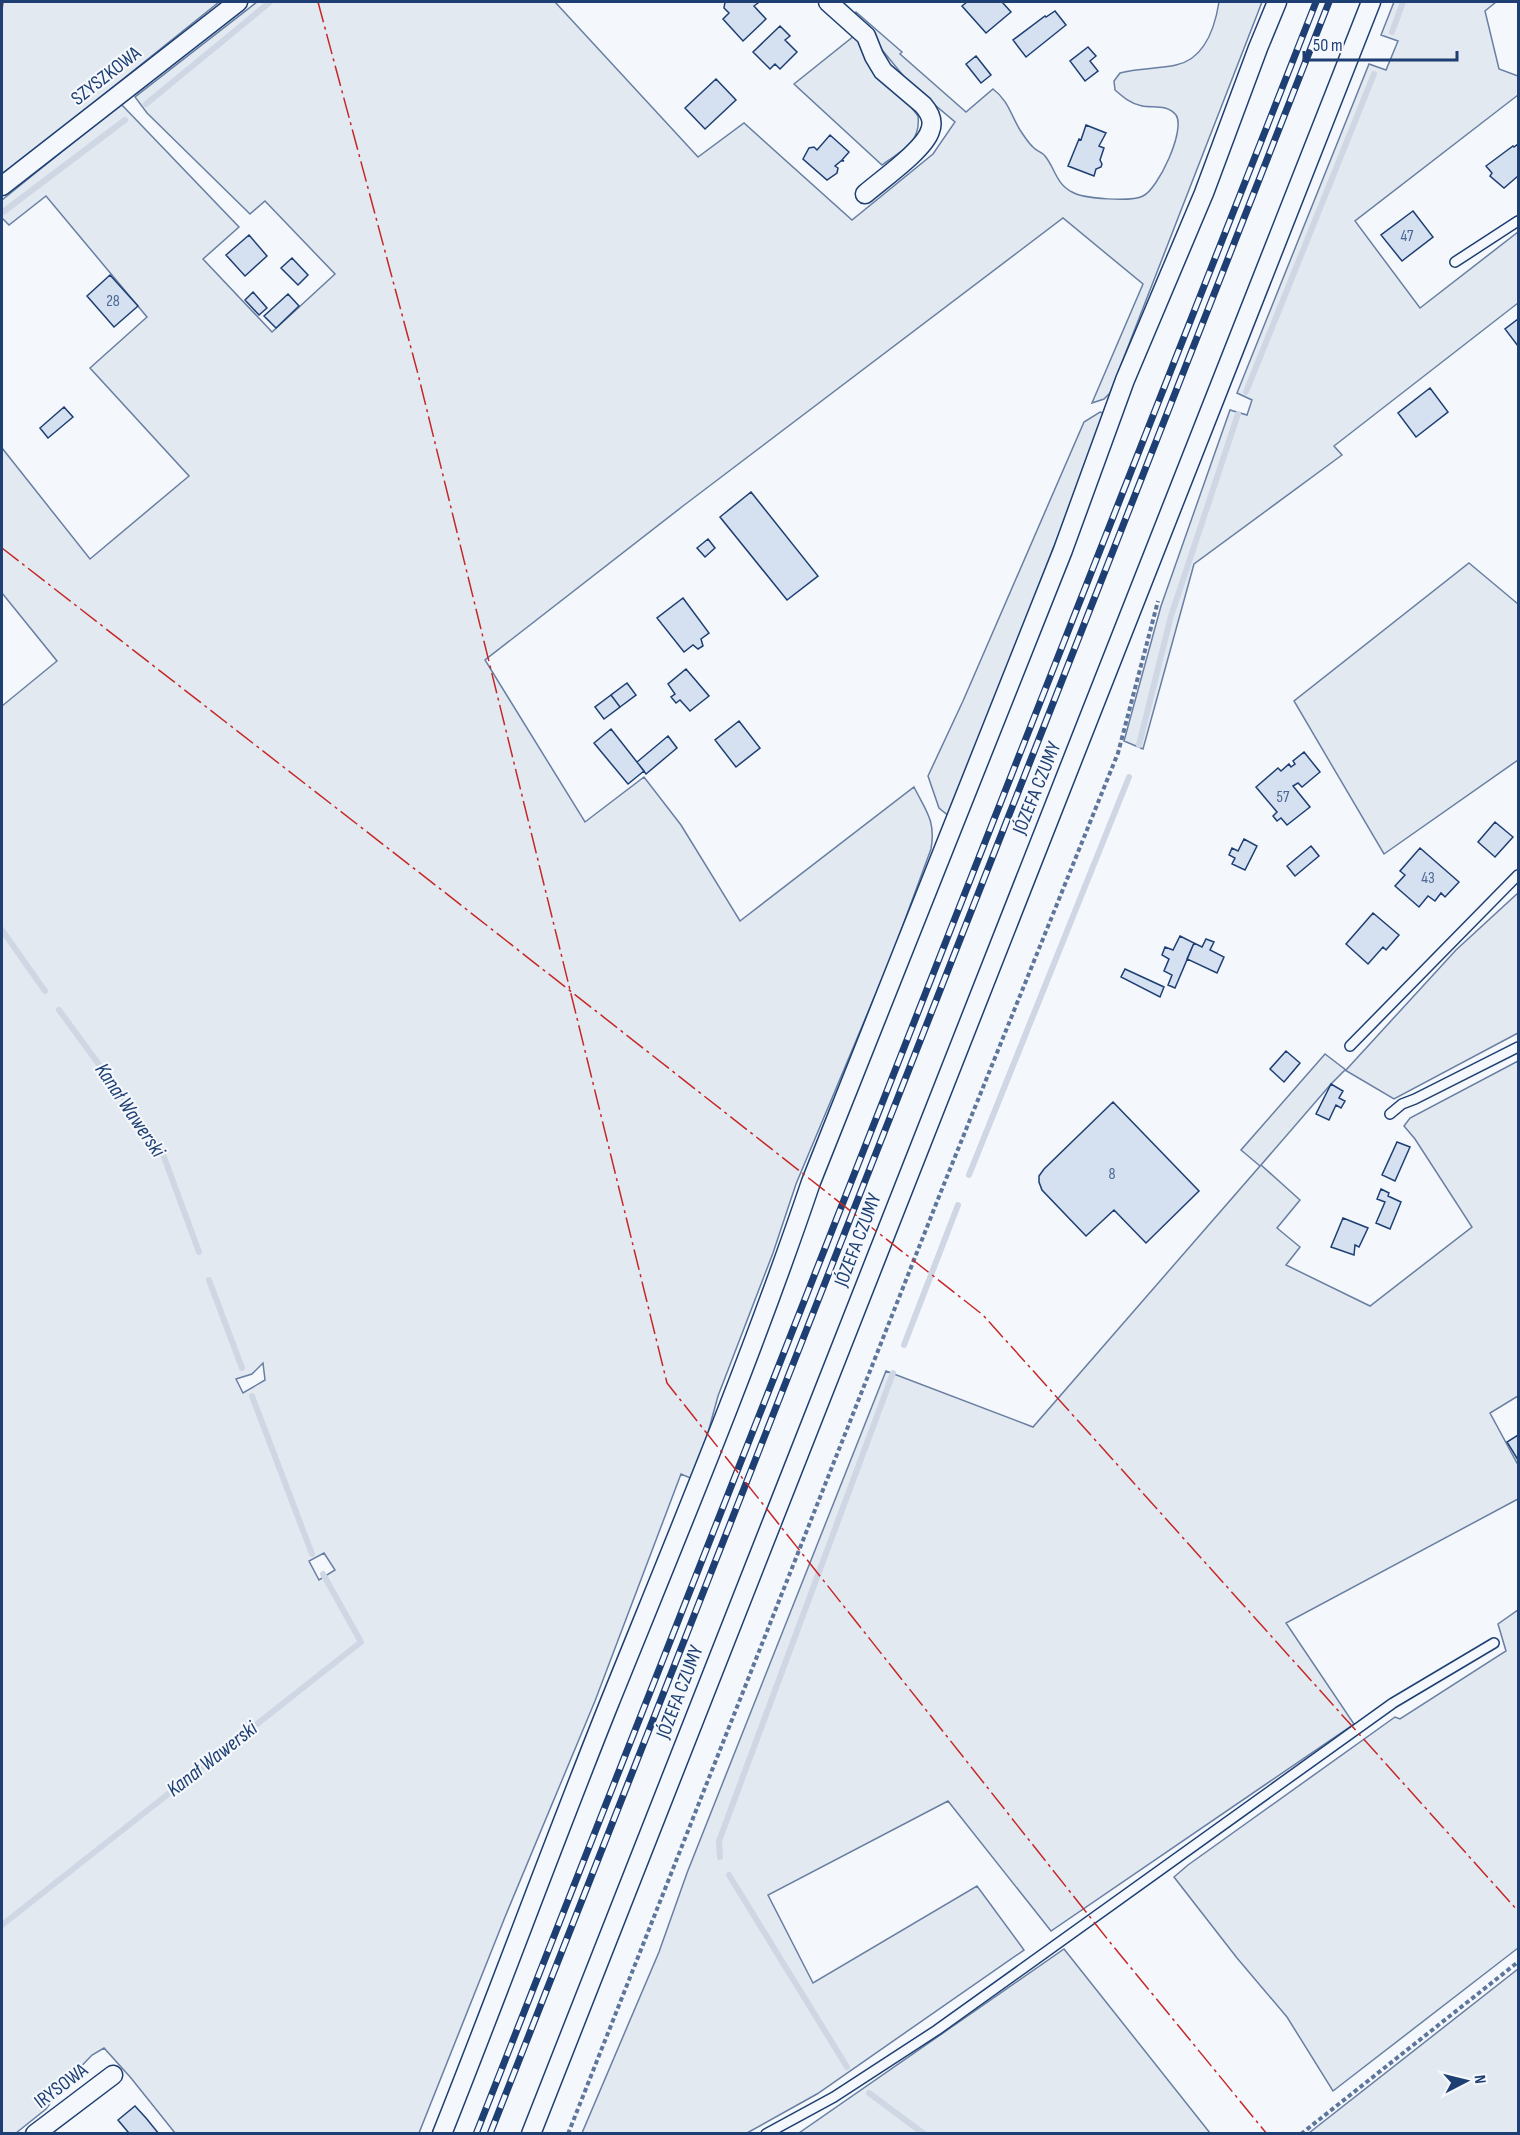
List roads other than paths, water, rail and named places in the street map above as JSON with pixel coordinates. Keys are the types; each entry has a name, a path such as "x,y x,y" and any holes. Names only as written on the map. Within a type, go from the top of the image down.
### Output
{"street":[{"name":"SZYSZKOWA","path":"2,186 238,2"},
{"path":"828,2 866,36 883,71 928,111 932,121 931,130 921,146 865,194"},
{"path":"442,2133 493,2007 609,1703 696,1492 782,1268 811,1182 1059,561 1125,381 1204,193 1277,2"},
{"name":"JÓZEFA CZUMY","path":"531,2133 1371,2"},
{"name":"IRYSOWA","path":"35,2133 113,2075"}],"lane":[{"path":"1455,262 1518,221"},
{"path":"1350,1046 1518,875"},
{"path":"1390,1114 1402,1104 1518,1047"},
{"path":"766,2133 834,2097 937,2030 1393,1703 1494,1643"}],"waterway":[{"name":"Kanał Wawerski","path":"146,104 270,2"},
{"path":"1392,32 1403,2"},
{"path":"1246,392 1374,74"},
{"name":"Kanał Wawerski","path":"3,212 125,120"},
{"path":"1139,745 1171,616 1238,414"},
{"path":"969,1175 1129,777"},
{"name":"Kanał Wawerski","path":"2,930 45,991"},
{"name":"Kanał Wawerski","path":"59,1010 161,1149 199,1252"},
{"path":"904,1345 958,1205"},
{"name":"Kanał Wawerski","path":"209,1280 242,1368"},
{"path":"720,1857 719,1841 893,1373"},
{"name":"Kanał Wawerski","path":"252,1396 312,1554"},
{"name":"Kanał Wawerski","path":"2,1925 361,1642 323,1574"},
{"path":"729,1875 847,2067"},
{"path":"869,2093 924,2134"}],"railway":[{"path":"476,2134 1316,2"},
{"path":"490,2134 1329,2"}]}
